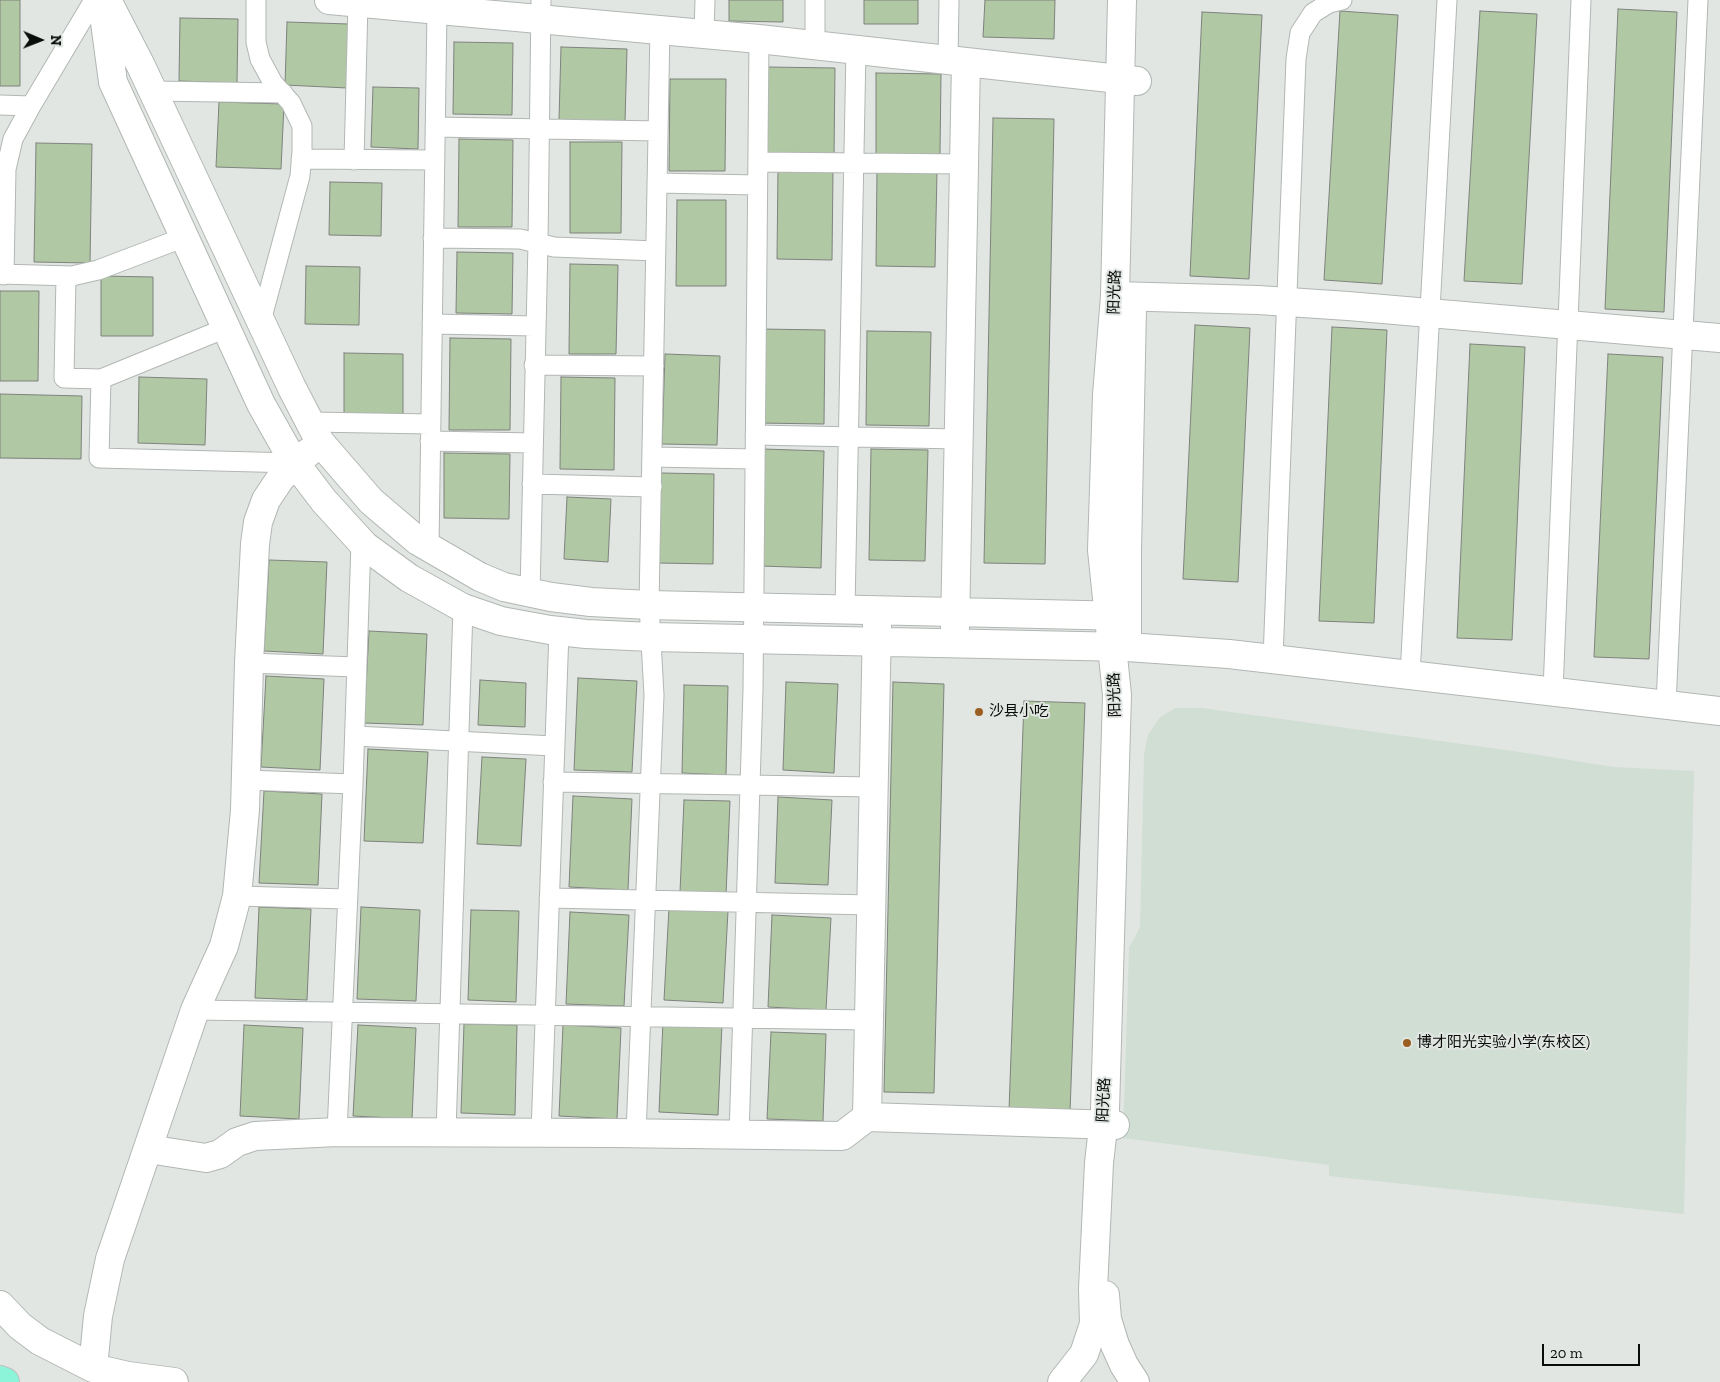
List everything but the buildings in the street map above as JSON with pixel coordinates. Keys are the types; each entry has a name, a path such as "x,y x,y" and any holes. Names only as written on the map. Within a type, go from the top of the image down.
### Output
{"main road":[{"path":"0,1380 5,1382"}],"street":[{"path":"102,0 113,82 261,404 295,463 324,502 364,546 408,578 463,608 501,621 559,631 651,637 1120,647 1229,654 1720,711"},
{"path":"107,0 153,91 260,321 315,432 371,501 418,541 480,577 504,587 591,602 1118,616"},
{"path":"329,0 369,2 437,10 540,10 660,30 759,39 1128,80"},
{"name":"阳光路","path":"1122,0 1128,80 1124,296 1127,551 1118,616 1128,707 1109,1125 1111,1165 1104,1289 1107,1319 1115,1345 1124,1365 1135,1382"},
{"name":"阳光路","path":"1128,80 1138,0"},
{"path":"955,644 964,164 957,61"},
{"path":"1124,296 1285,302 1430,312 1720,338"},
{"path":"93,1368 98,1316 110,1259 195,1010 224,946 237,896 245,810 249,663 255,544 258,522 266,500 280,479 295,463 315,432"},
{"path":"867,1117 877,610"},
{"path":"148,1149 206,1158 220,1154 236,1142 255,1136 337,1132 842,1136 867,1117 1109,1125"},
{"name":"阳光路","path":"1062,1382 1084,1354 1094,1324 1093,1289 1099,1163 1109,1125"},
{"path":"0,1305 20,1326 40,1341 93,1368 128,1376 174,1382"}],"lane":[{"path":"94,0 31,106 14,139 6,169 2,275 66,276 98,270 185,237"},
{"path":"256,0 256,42 260,59 273,83 291,102 302,126 300,176 260,321"},
{"path":"704,34 705,0"},
{"path":"815,0 815,46"},
{"path":"949,0 957,61"},
{"path":"1273,659 1285,302 1296,59 1300,32 1313,13 1329,3 1342,0"},
{"path":"1410,675 1447,0"},
{"path":"1553,691 1581,0"},
{"path":"1666,705 1698,0"},
{"path":"354,160 369,2"},
{"path":"429,547 437,10"},
{"path":"530,593 538,243 540,10"},
{"path":"636,1133 654,695 649,605 660,30"},
{"path":"739,1136 744,1018 753,639 759,39"},
{"path":"845,609 856,50"},
{"path":"153,91 283,93"},
{"path":"0,105 31,106"},
{"path":"435,127 658,131"},
{"path":"302,159 435,160"},
{"path":"758,162 964,164"},
{"path":"657,183 758,185"},
{"path":"433,238 520,239 554,246 656,251"},
{"path":"66,276 64,378 101,379 226,328"},
{"path":"432,324 535,326"},
{"path":"534,365 654,366"},
{"path":"101,379 99,458 295,463"},
{"path":"315,432 430,432 533,443"},
{"path":"755,435 959,439"},
{"path":"652,457 754,458"},
{"path":"532,484 652,487"},
{"path":"337,1132 355,736 361,542"},
{"path":"446,1132 463,608"},
{"path":"541,1133 559,631"},
{"path":"249,663 356,667"},
{"path":"355,736 554,746"},
{"path":"246,780 353,784"},
{"path":"553,782 874,787"},
{"path":"237,896 347,899"},
{"path":"549,898 871,905"},
{"path":"195,1010 869,1020"}],"shaded area":[{"name":"博才阳光实验小学(东校区)","path":"1176,708 1202,708 1520,752 1613,767 1694,771 1684,1214 1329,1176 1329,1165 1123,1138 1129,948 1140,927 1144,754 1148,735 1160,717"}],"place":[{"name":"沙县小吃","path":"979,712"},
{"name":"博才阳光实验小学(东校区)","path":"1407,1043"}]}
